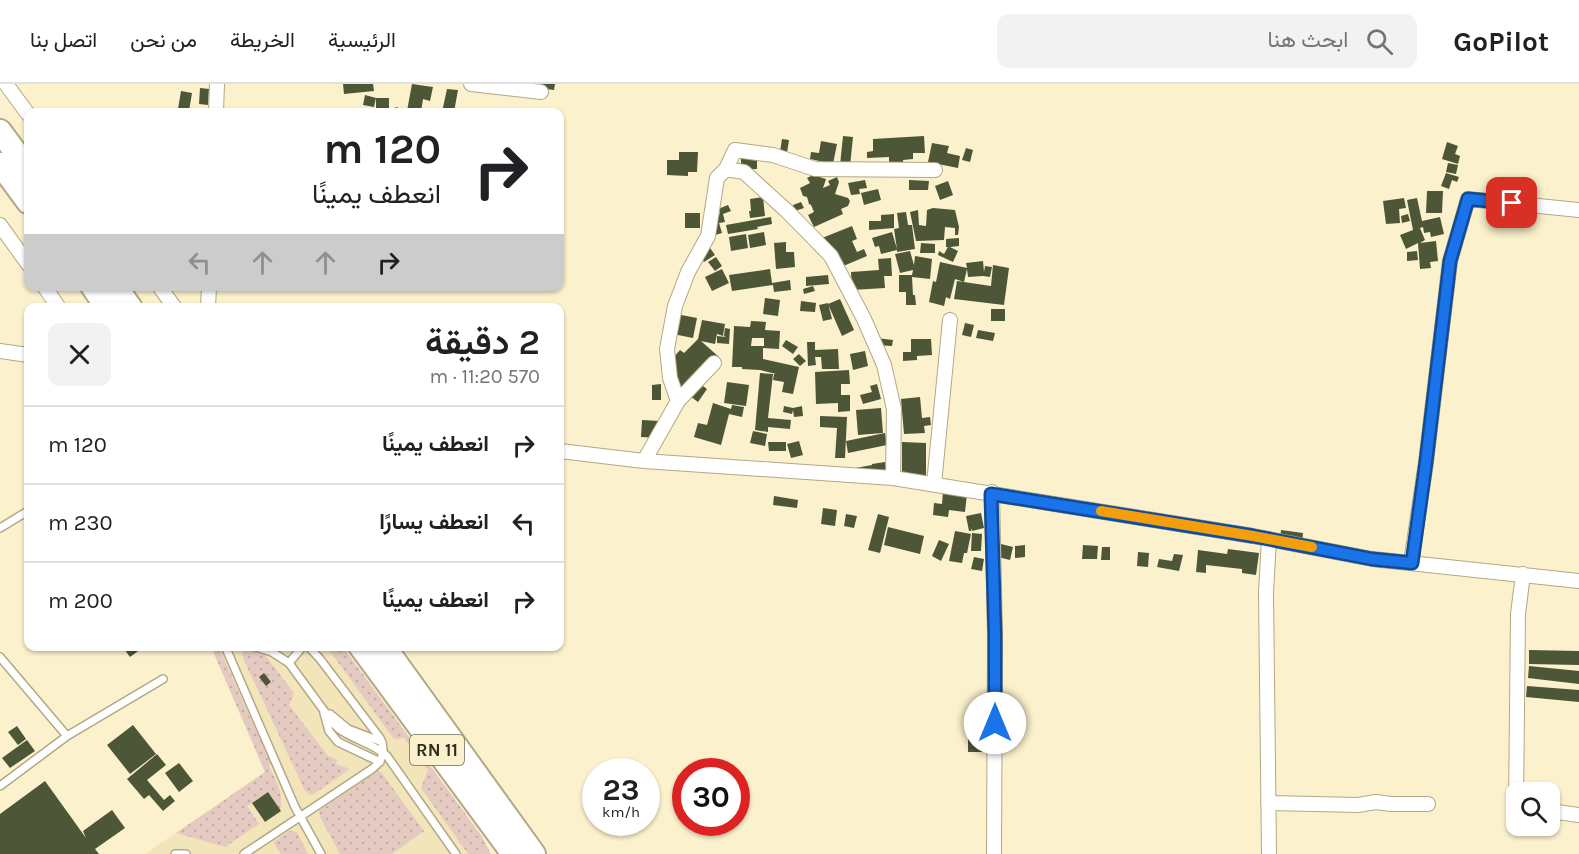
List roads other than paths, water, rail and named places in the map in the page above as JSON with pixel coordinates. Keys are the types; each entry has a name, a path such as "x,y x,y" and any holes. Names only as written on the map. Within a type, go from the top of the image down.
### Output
{"highway":[{"path":"0,131 24,164"},
{"path":"0,164 24,197"},
{"name":"RN 11","path":"364,651 511,852"},
{"name":"RN 11","path":"388,651 534,854"}],"street":[{"path":"6,84 24,109"},
{"path":"216,108 217,84"},
{"path":"471,84 540,93"},
{"path":"678,401 670,378 667,349 675,306 688,272 708,236 717,178 726,170 735,150 773,155 814,169 935,170"},
{"path":"726,170 744,172 831,256 864,319 884,365 894,409 893,478"},
{"path":"1412,563 1450,261 1468,199 1579,210"},
{"path":"0,225 24,258"},
{"path":"163,291 172,303"},
{"path":"934,484 950,320"},
{"path":"0,351 24,354"},
{"path":"644,461 678,401 714,363"},
{"path":"564,451 644,461 893,478 1269,539 1372,559 1579,581"},
{"path":"991,493 995,636 994,854"},
{"path":"1269,539 1266,592 1269,854"},
{"path":"1516,782 1518,614 1523,574"},
{"path":"1268,803 1428,804"},
{"path":"1560,812 1579,815"}],"lane":[{"path":"0,528 24,513"},
{"path":"227,651 300,817 321,854"},
{"path":"269,651 289,663 339,729 372,745 391,761 456,854"},
{"path":"289,663 299,651"},
{"path":"244,854 380,762 383,753 382,742 321,658 313,651"},
{"path":"0,657 67,736"},
{"path":"0,786 67,736 163,679"},
{"path":"323,708 333,737 344,745 380,762"},
{"path":"323,708 348,729 382,742"},
{"path":"176,854 186,854"}]}
